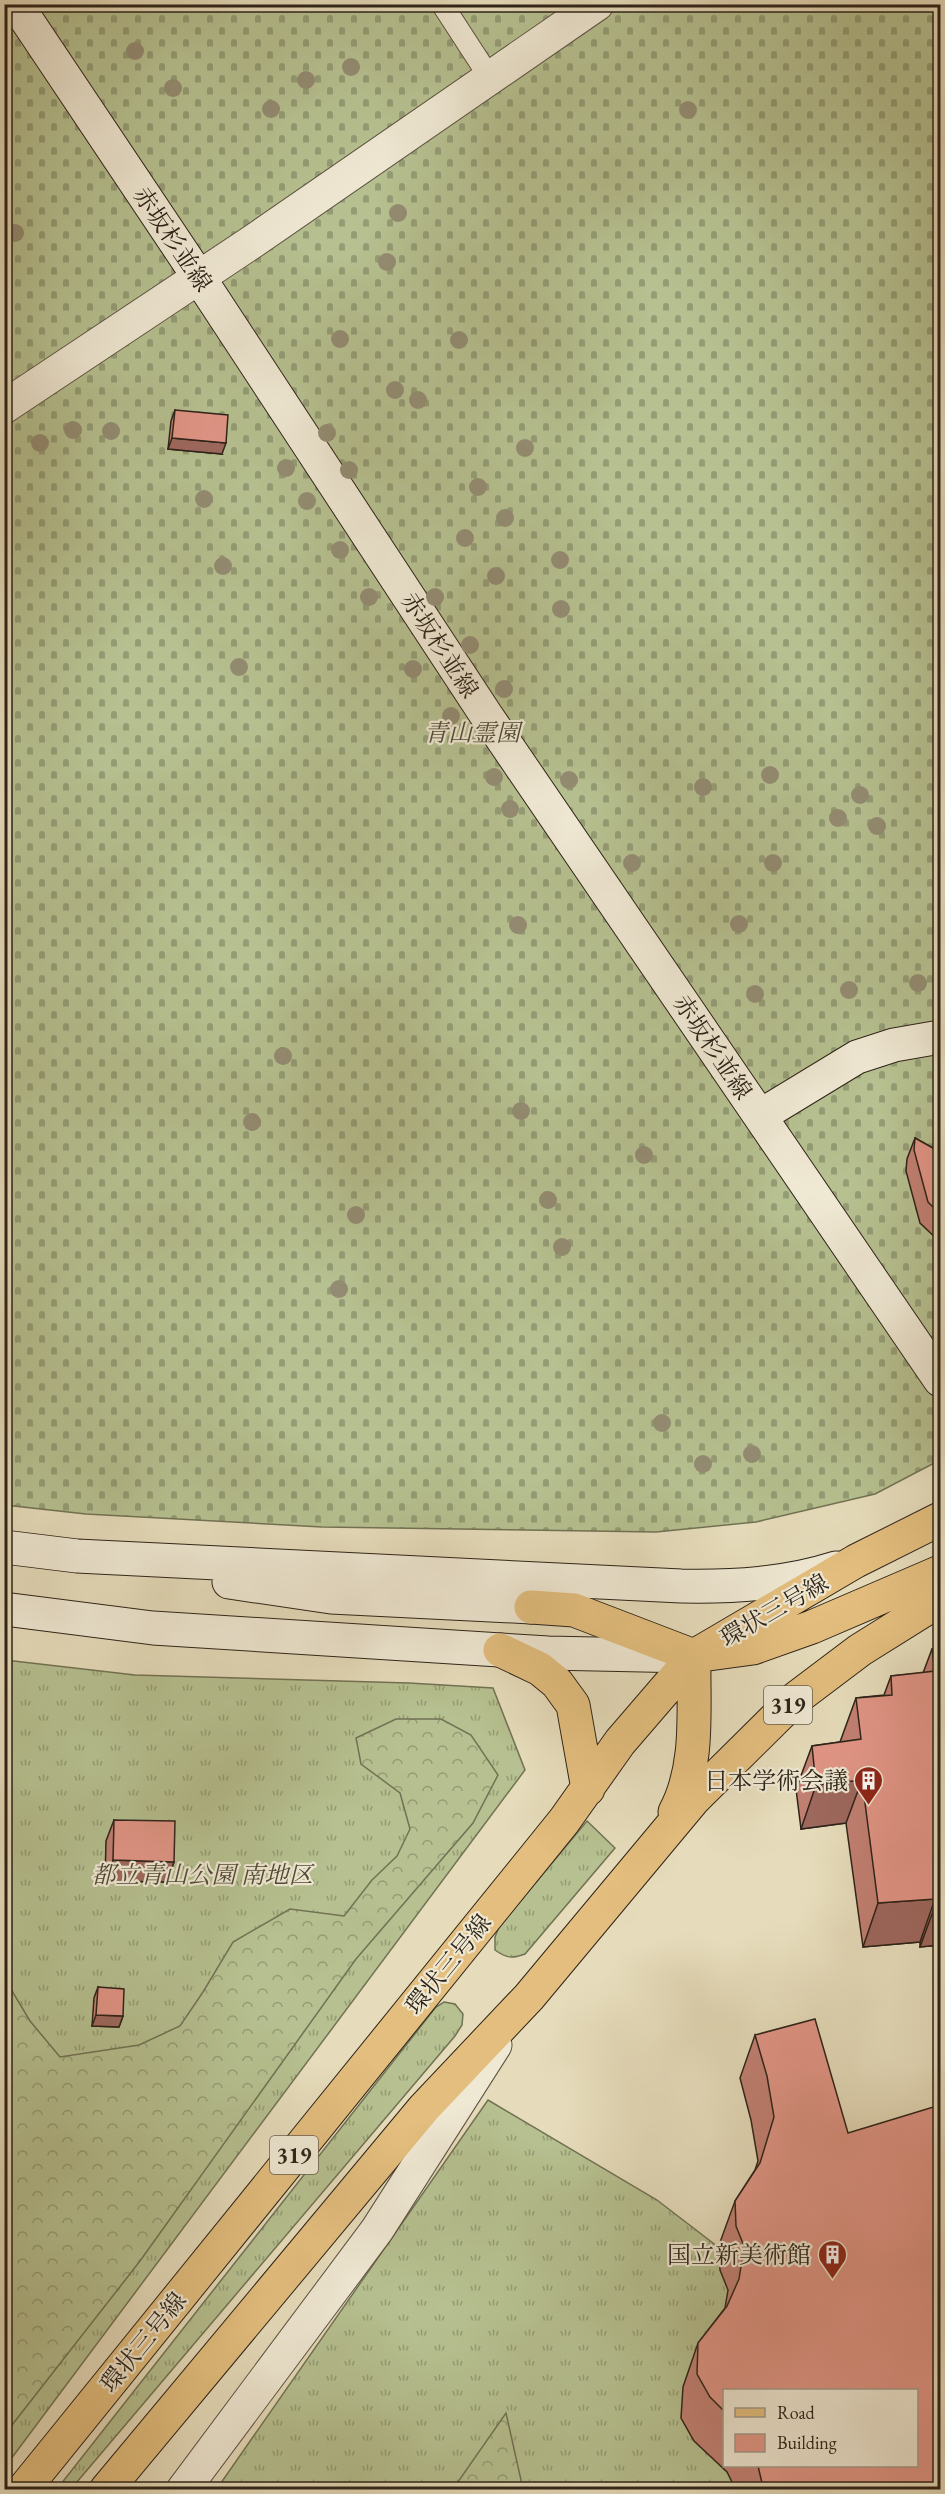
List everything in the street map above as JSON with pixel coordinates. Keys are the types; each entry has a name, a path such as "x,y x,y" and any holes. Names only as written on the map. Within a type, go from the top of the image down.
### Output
{"main road":[{"name":"環状三号線","path":"24,2490 588,1789 620,1742 694,1656 856,1561 940,1519"},
{"path":"531,1607 574,1610 694,1656 753,1647 802,1631 940,1572"},
{"name":"319","path":"106,2490 424,2108 517,2011 694,1799 795,1699 860,1650 940,1600"},
{"path":"500,1650 540,1669 557,1683 573,1705 588,1789"},
{"path":"660,1840 685,1792 692,1765 694,1656"}],"street":[{"name":"赤坂杉並線","path":"16,4 198,276 486,715 936,1375"},
{"path":"4,407 252,242 597,4"},
{"path":"760,1116 857,1057 894,1045 940,1037"},
{"path":"4,1548 178,1568 331,1597 531,1607"},
{"path":"178,1568 724,1586 800,1578 856,1561"},
{"path":"4,1609 153,1628 500,1650 694,1656"},
{"path":"183,2490 377,2230 517,2011"}],"lane":[{"path":"442,4 490,78"}],"green space":[{"name":"青山霊園","path":"5,5 940,5 940,1460 875,1494 756,1522 656,1532 322,1527 86,1514 5,1505"},
{"name":"都立青山公園 南地区","path":"5,1660 135,1675 409,1683 493,1688 525,1770 5,2467"},
{"path":"396,1719 441,1719 471,1735 498,1775 473,1823 356,1959 140,2261 5,2434 5,1983 8,1984 30,2021 60,2057 139,2045 180,2026 233,1942 290,1909 344,1916 372,1880 397,1856 410,1829 400,1793 361,1764 356,1738"},
{"path":"587,1821 615,1848 525,1954 516,1957 502,1955 495,1950 495,1937 499,1927"},
{"path":"444,2002 455,2004 463,2014 462,2025 455,2036 71,2489 57,2489 436,2007"},
{"path":"488,2100 657,2200 903,2389 723,2389 723,2467 917,2467 940,2489 216,2490"},
{"path":"506,2413 523,2489 453,2489"}],"building":[{"path":"175,410 228,415 226,443 172,438"},
{"path":"915,1138 940,1152 940,1214 928,1202 914,1150"},
{"name":"日本学術会議","path":"940,1648 940,1903 936,1903 935,1899 878,1903 862,1780 816,1785 812,1746 861,1739 856,1698 892,1695 891,1676 935,1671 932,1649"},
{"path":"114,1820 175,1821 174,1862 113,1860"},
{"path":"98,1987 124,1989 123,2016 96,2015"},
{"name":"国立新美術館","path":"815,2019 848,2133 940,2105 940,2490 759,2490 762,2483 758,2467 918,2467 918,2389 723,2389 723,2410 710,2397 697,2374 698,2343 727,2306 739,2279 744,2246 736,2226 735,2201 760,2163 774,2117 767,2076 755,2035"}],"place":[{"name":"日本学術会議","path":"869,1806"},
{"name":"国立新美術館","path":"832,2280"}]}
